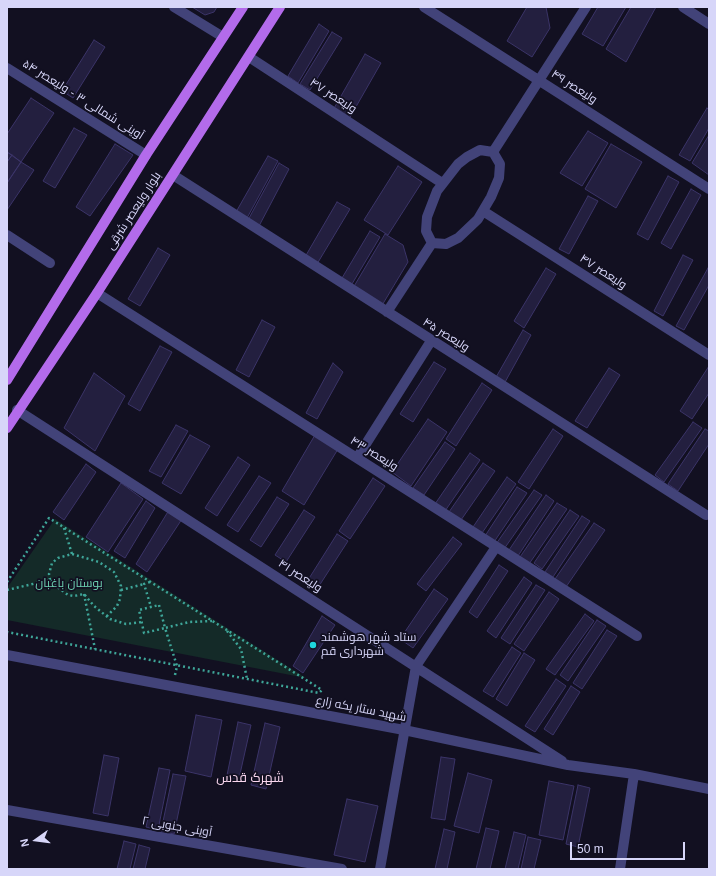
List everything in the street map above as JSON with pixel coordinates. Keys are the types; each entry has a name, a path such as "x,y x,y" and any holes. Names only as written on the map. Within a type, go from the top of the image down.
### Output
{"main road":[{"name":"بلوار ولیعصر شرقی","path":"7,380 146,155 243,7"},
{"name":"بلوار ولیعصر شرقی","path":"7,428 17,410 97,293 280,7"}],"street":[{"path":"174,7 222,38"},
{"name":"ولیعصر ۴۹","path":"424,7 709,189"},
{"path":"493,152 586,7"},
{"path":"683,7 709,24"},
{"name":"ولیعصر ۴۷","path":"249,57 442,183"},
{"name":"آوینی شمالی ۳ - ولیعصر ۵۴","path":"7,68 146,155"},
{"path":"432,243 426,231 427,217 430,206 442,183 458,164 467,157 480,150 493,152"},
{"path":"432,243 446,244 458,238 470,227 483,211 499,178 500,164 493,152"},
{"name":"ولیعصر ۴۵","path":"173,175 706,515"},
{"name":"ولیعصر ۴۷","path":"483,211 709,355"},
{"path":"7,235 50,263"},
{"path":"387,312 432,243"},
{"name":"ولیعصر ۴۳","path":"97,293 637,636"},
{"path":"357,458 431,341"},
{"name":"ولیعصر ۴۱","path":"17,410 568,765"},
{"path":"380,869 416,666 496,546"},
{"name":"شهید ستار یکه زارع","path":"7,655 404,730 568,765 634,774 709,789"},
{"path":"620,869 634,774"},
{"name":"آوینی جنوبی ۲","path":"7,810 327,868 342,869"}],"path":[{"path":"7,582 49,518 322,690 319,693 7,632"},
{"path":"64,528 72,554"},
{"path":"84,594 74,596 68,595 56,586 50,580 52,563 58,558 72,554 99,562 114,572 122,586 122,590 117,606 106,617"},
{"path":"7,590 50,580"},
{"path":"122,590 151,582"},
{"path":"144,584 151,607"},
{"path":"84,594 106,617 126,624 142,622"},
{"path":"84,594 96,649"},
{"path":"174,686 177,666 165,628 159,605 138,610 144,633 165,628 189,622 213,621"},
{"path":"225,628 241,648 247,679"}],"green space":[{"name":"بوستان باغبان","path":"55,519 306,678 7,620 7,588"}],"building":[{"path":"192,7 217,7 214,12 205,15"},
{"path":"527,7 546,7 550,28 532,57 507,41"},
{"path":"598,7 626,7 603,46 582,34"},
{"path":"631,7 656,7 626,62 606,49"},
{"path":"319,24 329,31 298,83 288,76"},
{"path":"332,32 342,38 310,90 300,84"},
{"path":"94,40 105,47 73,98 62,91"},
{"path":"365,54 381,63 349,119 333,110"},
{"path":"31,98 54,113 21,162 7,152 7,134"},
{"path":"707,108 709,110 709,128 690,161 679,155"},
{"path":"74,128 87,135 55,188 43,181"},
{"path":"588,131 608,143 582,186 560,173"},
{"path":"709,135 709,175 692,163"},
{"path":"115,144 133,155 90,216 76,207"},
{"path":"611,144 642,162 616,208 585,189"},
{"path":"7,152 12,155 7,162"},
{"path":"12,155 21,162 7,183 7,162"},
{"path":"268,156 278,161 247,218 236,212"},
{"path":"21,162 34,170 7,210 7,183"},
{"path":"279,163 289,169 259,226 248,220"},
{"path":"398,166 422,182 388,235 364,220"},
{"path":"668,176 679,182 648,240 637,234"},
{"path":"691,189 701,195 671,249 661,243"},
{"path":"588,196 598,201 569,254 559,249"},
{"path":"337,202 350,209 317,264 305,257"},
{"path":"370,231 380,237 352,284 342,278"},
{"path":"385,234 403,245 408,262 381,307 353,288"},
{"path":"158,248 170,255 140,306 128,299"},
{"path":"683,255 693,260 663,316 654,311"},
{"path":"546,268 556,274 524,328 514,321"},
{"path":"708,268 709,285 684,330 676,326"},
{"path":"262,320 275,327 249,377 236,370"},
{"path":"523,330 531,335 504,384 495,379"},
{"path":"160,346 172,352 140,411 128,404"},
{"path":"434,362 446,369 413,422 400,414"},
{"path":"333,363 343,372 317,419 306,413"},
{"path":"709,366 709,393 692,419 680,411"},
{"path":"609,368 620,375 587,428 575,421"},
{"path":"94,373 125,396 95,451 64,428"},
{"path":"482,383 492,390 456,446 446,439"},
{"path":"428,419 447,432 411,486 392,472"},
{"path":"693,422 702,428 664,482 655,475"},
{"path":"176,425 188,431 161,477 149,471"},
{"path":"553,429 563,436 529,489 518,482"},
{"path":"705,429 709,431 709,444 678,491 668,484"},
{"path":"190,435 210,446 181,494 162,483"},
{"path":"315,435 338,449 304,505 282,491"},
{"path":"445,442 455,449 424,495 413,488"},
{"path":"470,453 480,460 445,511 435,504"},
{"path":"238,457 250,465 217,516 205,508"},
{"path":"483,463 495,471 461,520 449,512"},
{"path":"86,464 96,472 64,520 53,512"},
{"path":"259,476 271,483 238,532 227,525"},
{"path":"507,477 516,484 482,533 473,527"},
{"path":"373,478 385,486 350,539 339,531"},
{"path":"121,483 143,499 108,552 86,537"},
{"path":"517,487 527,493 494,542 485,536"},
{"path":"534,490 542,495 504,549 496,544"},
{"path":"546,495 554,501 516,559 507,553"},
{"path":"277,497 289,504 261,547 250,540"},
{"path":"146,501 155,508 125,558 114,551"},
{"path":"557,503 567,509 529,564 520,557"},
{"path":"169,510 182,519 147,572 136,564"},
{"path":"304,510 315,517 286,562 275,555"},
{"path":"570,510 579,516 542,569 534,563"},
{"path":"582,516 590,521 553,577 545,572"},
{"path":"594,523 605,530 566,587 555,579"},
{"path":"337,534 348,541 319,586 308,580"},
{"path":"453,537 462,544 426,591 417,584"},
{"path":"499,565 508,571 477,618 469,612"},
{"path":"524,577 532,583 496,638 487,631"},
{"path":"536,585 545,590 510,644 501,638"},
{"path":"434,589 448,599 413,648 400,639"},
{"path":"549,592 559,599 524,651 514,644"},
{"path":"585,614 594,621 555,675 546,669"},
{"name":"ستاد شهر هوشمند شهرداری قم","path":"322,616 335,625 303,673 293,666"},
{"path":"597,620 606,626 568,681 560,675"},
{"path":"607,630 617,636 582,689 573,683"},
{"path":"512,647 521,653 493,697 483,691"},
{"path":"524,653 535,660 507,706 496,699"},
{"path":"556,679 566,686 535,732 525,726"},
{"path":"571,686 580,692 553,735 544,729"},
{"path":"196,715 222,720 211,777 185,771"},
{"path":"238,722 251,725 238,783 226,780"},
{"path":"265,723 280,727 266,789 251,785"},
{"path":"104,755 119,758 108,816 93,813"},
{"path":"441,757 455,759 445,820 431,818"},
{"path":"159,768 170,770 158,830 146,827"},
{"path":"468,773 492,780 479,833 454,826"},
{"path":"173,774 186,776 174,834 161,831"},
{"path":"549,781 574,786 563,840 539,835"},
{"path":"578,785 590,788 578,847 566,844"},
{"path":"347,799 378,806 365,862 334,855"},
{"path":"486,828 499,831 490,869 476,869"},
{"path":"444,829 455,832 447,869 435,869"},
{"path":"514,832 526,835 518,869 505,869"},
{"path":"528,837 541,840 534,869 521,869"},
{"path":"124,841 136,844 130,869 117,869"},
{"path":"139,845 150,848 145,869 133,869"}],"place":[{"name":"ستاد شهر هوشمند شهرداری قم","path":"313,645"}],"district":[{"name":"شهرک قدس","path":"250,778"}]}
